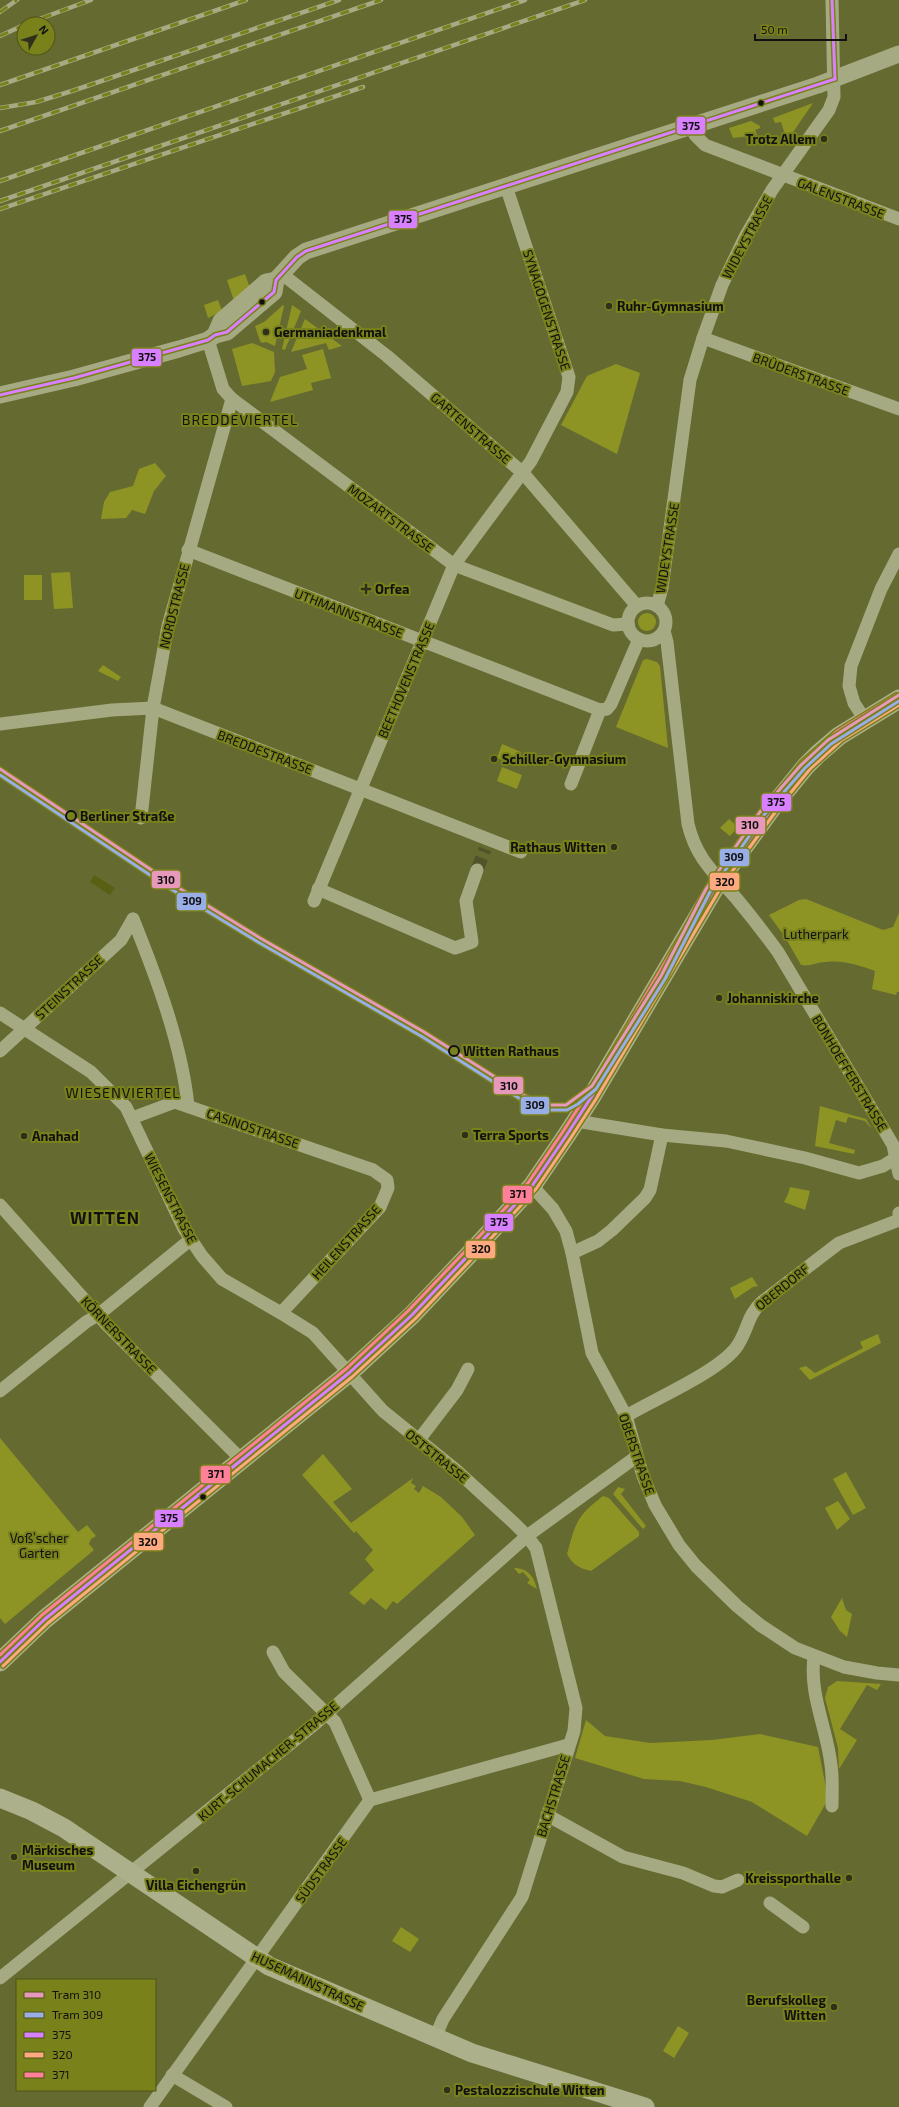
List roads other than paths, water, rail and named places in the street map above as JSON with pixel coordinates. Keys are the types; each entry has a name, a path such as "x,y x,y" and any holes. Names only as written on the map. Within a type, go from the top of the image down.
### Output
{"main road":[{"path":"3,1659 20,1642 110,1566 349,1373 412,1315 532,1186 576,1121 719,881 738,853 806,766 839,736 899,699"},
{"name":"HUSEMANNSTRASSE","path":"0,1798 32,1811 57,1824 257,1959 435,2038 500,2063 611,2102 645,2107"}],"street":[{"name":"WIDEYSTRASSE","path":"657,606 662,588 668,551 690,380 722,285 745,237 772,190 829,110 835,93 832,0"},
{"path":"0,395 74,378 180,350 211,337 221,321 266,282 279,277 297,257 306,251 835,79 899,54"},
{"name":"GALENSTRASSE","path":"692,126 696,135 705,145 899,219"},
{"name":"SYNAGOGENSTRASSE","path":"506,186 569,376 567,392 532,461 523,473"},
{"name":"GARTENSTRASSE","path":"279,277 387,356 523,473 637,606"},
{"name":"MOZARTSTRASSE","path":"211,337 223,389 232,399 454,565 613,626 628,624"},
{"name":"BRÜDERSTRASSE","path":"703,338 899,410"},
{"name":"NORDSTRASSE","path":"141,818 153,708 168,626 188,550 232,399"},
{"name":"BEETHOVENSTRASSE","path":"477,870 466,901 472,942 454,948 316,895 361,789 421,640 454,565 507,492 523,473"},
{"name":"UTHMANNSTRASSE","path":"188,550 600,710"},
{"path":"865,720 854,703 849,686 851,666 882,589 899,554"},
{"path":"664,631 658,638 651,641 639,639 632,633 628,624 631,612 637,606 646,603 657,606 664,612 666,620 664,631 667,642 688,824 699,855 719,881"},
{"path":"571,784 600,710 607,709 611,704 639,639"},
{"name":"BREDDESTRASSE","path":"0,724 112,710 153,708 361,789 487,844 521,852"},
{"name":"BONHOEFFERSTRASSE","path":"719,881 744,908 778,952 892,1145 898,1157 899,1174"},
{"name":"STEINSTRASSE","path":"0,1051 121,940 133,918 159,989 185,1076 188,1106"},
{"name":"WIESENSTRASSE","path":"0,1013 23,1030 91,1072 126,1107 190,1240 222,1279 282,1313 313,1333 349,1373"},
{"name":"CASINOSTRASSE","path":"132,1118 175,1102 373,1170"},
{"path":"576,1121 662,1135 726,1141 805,1158 859,1173 883,1166 898,1157"},
{"path":"572,1253 598,1241 612,1230 645,1198 650,1190 662,1135"},
{"name":"HEILENSTRASSE","path":"282,1313 380,1207 388,1188 387,1180 373,1170"},
{"name":"OBERSTRASSE","path":"532,1186 557,1214 566,1231 572,1253 592,1353 626,1416 636,1457 649,1491 678,1546 696,1566 760,1625 795,1648 847,1667 877,1673 899,1675"},
{"name":"KÖRNERSTRASSE","path":"0,1205 98,1315 243,1460"},
{"path":"899,1213 899,1220"},
{"name":"OBERDORF","path":"626,1416 712,1368 725,1358 740,1341 753,1310 839,1243 899,1220"},
{"path":"0,1391 86,1322 98,1315 190,1240"},
{"path":"418,1441 457,1390 468,1369"},
{"name":"OSTSTRASSE","path":"349,1373 373,1401 418,1441 456,1470 527,1536"},
{"name":"KURT-SCHUMACHER-STRASSE","path":"0,1978 326,1714 527,1536 636,1457"},
{"name":"BACHSTRASSE","path":"435,2038 443,2019 522,1897 568,1745 574,1731 576,1708 554,1627 539,1555 527,1536"},
{"path":"273,1652 284,1672 335,1722 370,1800 568,1745"},
{"path":"814,1656 812,1670 814,1693 831,1766 832,1806"},
{"name":"SÜDSTRASSE","path":"150,2107 370,1800"},
{"path":"547,1815 623,1857 683,1873 714,1886 722,1887 738,1880"},
{"path":"770,1903 803,1927"},
{"path":"172,2075 226,2107"}],"tunnel":[{"path":"477,870 485,849"}],"railway":[{"path":"0,12 17,0"},
{"path":"48,16 91,0"},
{"path":"0,85 246,0"},
{"path":"0,108 36,102 72,91 339,0"},
{"path":"0,131 381,0"},
{"path":"0,181 525,0"},
{"path":"0,201 585,0"},
{"path":"0,36 16,29"},
{"path":"0,209 363,87"}],"tram line":[{"name":"310","path":"0,769 174,885 260,938 424,1032 525,1096 546,1105 566,1105 592,1086 661,976 706,889 760,812 801,765 828,740 899,695"},
{"name":"309","path":"0,775 171,889 258,942 421,1036 522,1100 545,1110 567,1110 578,1104 596,1089 665,979 710,892 764,815 805,768 831,744 899,701"}],"place":[{"name":"Trotz Allem","path":"824,139"},
{"name":"Ruhr-Gymnasium","path":"609,306"},
{"name":"Germaniadenkmal","path":"266,332"},
{"name":"Orfea","path":"366,589"},
{"name":"Schiller-Gymnasium","path":"494,759"},
{"name":"Berliner Straße","path":"71,816"},
{"name":"Rathaus Witten","path":"614,847"},
{"name":"Johanniskirche","path":"719,998"},
{"name":"Witten Rathaus","path":"454,1051"},
{"name":"Terra Sports","path":"465,1135"},
{"name":"Anahad","path":"24,1136"},
{"name":"Märkisches Museum","path":"14,1857"},
{"name":"Villa Eichengrün","path":"196,1871"},
{"name":"Kreissporthalle","path":"849,1878"},
{"name":"Berufskolleg Witten","path":"834,2007"},
{"name":"Pestalozzischule Witten","path":"447,2090"}],"district":[{"name":"BREDDEVIERTEL","path":"240,419"},
{"name":"WIESENVIERTEL","path":"123,1092"},
{"name":"WITTEN","path":"105,1217"}],"park label":[{"name":"Lutherpark","path":"816,934"},
{"name":"Voß’scher Garten","path":"39,1546"}]}
